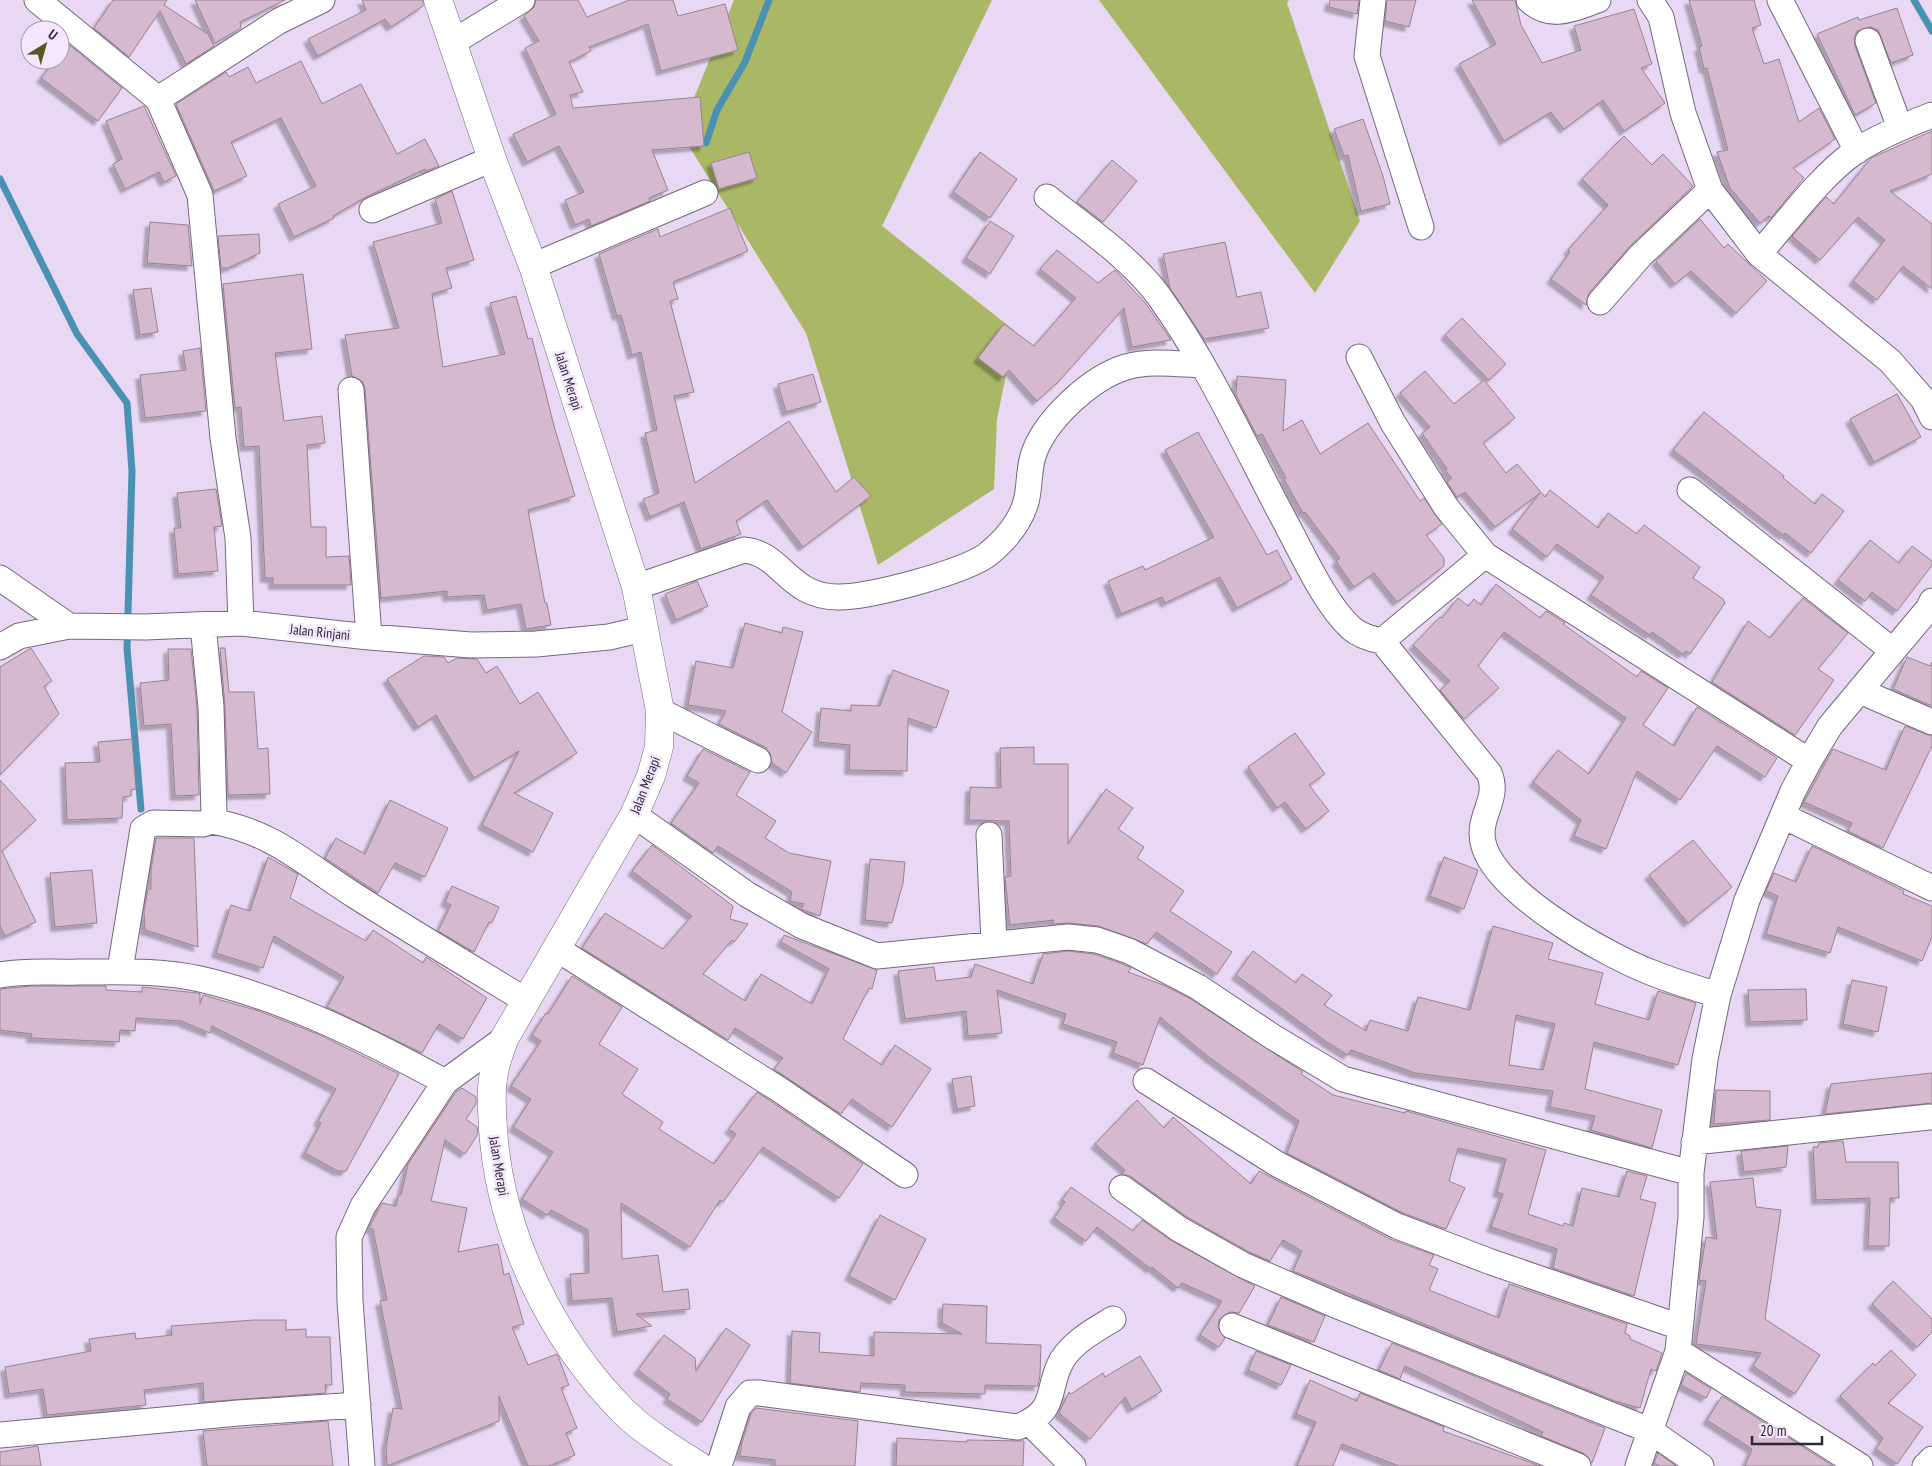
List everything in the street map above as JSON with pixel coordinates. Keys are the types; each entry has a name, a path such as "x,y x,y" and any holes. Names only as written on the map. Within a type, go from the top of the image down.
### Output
{"main road":[{"name":"Jalan Merapi","path":"438,0 492,159 533,266 636,587 660,711 659,747 651,776 634,815 504,1039 494,1069 491,1104 494,1147 503,1194 516,1239 559,1329 592,1377 626,1414 699,1466"}],"street":[{"path":"37,0 158,99 200,195 223,438 238,538 241,623"},
{"path":"158,99 279,21 322,0"},
{"path":"453,42 522,0"},
{"path":"1373,0 1367,56 1421,226"},
{"path":"1529,0 1544,11 1556,13 1598,0"},
{"path":"1650,0 1661,18 1683,114 1710,190 1759,254 1890,361 1923,399 1932,417"},
{"path":"1780,0 1857,151"},
{"path":"1868,40 1900,128"},
{"path":"1759,254 1838,166 1857,151 1900,128 1932,116"},
{"path":"372,210 492,159"},
{"path":"1600,302 1641,255 1710,190"},
{"path":"533,266 705,193"},
{"path":"1048,198 1125,260 1157,293 1201,365 1294,538 1331,602 1350,627 1366,637 1382,641 1490,773 1494,792 1483,817 1481,834 1491,862 1502,876 1521,895 1548,915 1600,948 1648,972 1718,995"},
{"path":"1359,356 1393,424 1446,507 1485,555 1809,761"},
{"path":"636,587 744,550 756,551 804,589 827,597 862,595 959,569 986,555 1016,523 1030,492 1033,458 1041,437 1057,414 1070,403 1104,378 1126,367 1156,363 1201,365"},
{"path":"351,390 369,637"},
{"path":"1690,490 1893,650"},
{"path":"1382,641 1485,555"},
{"path":"0,578 69,626"},
{"path":"1638,1466 1679,1339 1691,1217 1691,1173 1704,1059 1718,995 1747,900 1793,791 1830,726 1928,608 1932,600"},
{"name":"Jalan Rinjani","path":"0,647 19,636 69,626 203,626 241,623 369,637 471,645 536,644 609,637 643,629"},
{"path":"203,626 211,707 215,811 211,821"},
{"path":"1860,691 1932,722"},
{"path":"660,711 758,760"},
{"path":"634,815 748,895 802,926 877,956 1068,937 1097,940 1128,951 1198,988 1273,1037 1344,1079 1691,1173"},
{"path":"1783,816 1932,888"},
{"path":"120,970 143,829 153,823 203,824 211,821 243,828 272,840 355,896 525,1000"},
{"path":"989,835 994,943"},
{"path":"557,949 773,1086 905,1174"},
{"path":"0,975 26,971 78,972 120,970 200,979 256,996 372,1042 445,1082"},
{"path":"362,1466 350,1301 349,1237 363,1206 445,1082 504,1039"},
{"path":"1146,1081 1277,1164 1397,1226 1491,1262 1679,1339 1860,1466"},
{"path":"1694,1142 1930,1117"},
{"path":"1122,1188 1179,1229 1244,1264 1340,1307 1649,1430 1701,1466"},
{"path":"719,1466 738,1407 750,1393 759,1392 1005,1426 1018,1426 1029,1422 1047,1405 1052,1396 1059,1367 1071,1349 1080,1340 1113,1319"},
{"path":"1232,1326 1578,1466"},
{"path":"0,1435 238,1413 358,1405"},
{"path":"1029,1422 1072,1466"},
{"path":"1924,1466 1932,1459"}],"green space":[{"path":"734,0 992,0 882,226 1015,331 997,419 994,489 878,565 806,333 680,132"},
{"path":"1099,0 1289,0 1287,3 1360,221 1315,293"}],"building":[{"path":"113,0 167,0 164,5 208,34 214,46 186,64 160,11 129,57 94,28"},
{"path":"195,0 285,0 240,22 241,28 215,43"},
{"path":"362,0 423,0 423,6 391,27 385,19 318,56 308,39 366,10"},
{"path":"536,0 578,0 587,17 629,0 673,0 678,16 725,4 738,50 661,71 648,24 589,47 591,51 569,62 583,92 570,95 573,108 700,97 704,146 652,150 668,190 649,198 650,201 591,226 589,219 575,225 565,200 584,192 559,146 527,162 513,134 556,114 525,48 539,41 524,16 534,7"},
{"path":"1330,0 1359,0 1357,14 1329,7"},
{"path":"1387,0 1416,0 1409,27 1385,21"},
{"path":"1472,0 1515,0 1521,25 1542,63 1581,50 1574,26 1634,9 1652,64 1641,68 1665,103 1624,131 1603,100 1564,129 1551,112 1504,141 1459,64 1496,44"},
{"path":"1689,0 1754,0 1761,25 1752,28 1764,64 1779,59 1799,122 1819,108 1835,139 1793,168 1804,178 1771,218 1769,216 1760,223 1730,188 1717,152 1728,150 1707,68 1704,69 1699,47 1702,46"},
{"path":"1897,8 1913,55 1891,63 1878,30 1870,27 1857,31 1854,38 1855,46 1876,103 1855,115 1817,34 1858,17 1859,20"},
{"path":"70,45 122,88 98,121 41,78 47,70 70,70"},
{"path":"301,61 322,104 361,84 397,154 425,139 439,166 426,171 425,169 366,197 333,216 334,218 294,237 278,204 316,186 281,118 231,142 247,176 214,191 176,104 226,72 229,77 248,67 256,83"},
{"path":"144,106 176,176 164,182 159,172 125,189 113,164 122,159 106,121"},
{"path":"1363,119 1383,176 1390,204 1361,211 1348,155 1344,156 1334,129"},
{"path":"1932,131 1932,174 1890,191 1932,224 1932,289 1903,266 1877,300 1853,281 1885,240 1858,217 1820,260 1792,236 1826,197 1834,204 1871,158"},
{"path":"1624,136 1652,165 1663,154 1693,186 1630,246 1589,293 1586,305 1551,279 1570,252 1568,250 1608,205 1582,179"},
{"path":"749,152 757,178 719,189 711,163"},
{"path":"980,152 1017,179 990,218 953,192"},
{"path":"1112,160 1137,181 1103,222 1077,202"},
{"path":"452,191 474,260 446,268 452,288 432,294 443,367 505,354 490,303 516,296 528,339 532,338 554,426 575,496 528,510 545,603 547,603 551,625 526,629 521,604 487,610 484,595 447,597 447,591 381,598 365,389 363,382 352,376 345,335 399,328 373,242 442,223 435,199"},
{"path":"730,208 748,251 673,282 678,299 670,301 694,392 674,396 695,483 789,421 836,492 854,477 871,496 803,547 767,500 736,521 741,534 701,549 684,502 650,517 643,499 659,493 645,433 657,430 641,352 632,355 621,315 617,316 599,254 658,229 660,237"},
{"path":"1700,219 1724,248 1728,244 1767,281 1736,313 1691,271 1675,284 1656,261"},
{"path":"990,221 1014,236 990,274 966,258"},
{"path":"150,222 188,225 192,266 147,263"},
{"path":"259,234 260,253 228,268 221,268 218,236"},
{"path":"1225,242 1237,297 1261,292 1269,328 1204,339 1170,288 1163,254"},
{"path":"1057,250 1098,283 1115,270 1146,304 1171,340 1132,347 1124,308 1059,381 1037,401 1009,370 1003,377 978,358 1004,324 1034,346 1076,298 1040,269"},
{"path":"303,274 312,349 275,353 284,421 322,416 325,443 307,445 311,527 326,527 326,557 349,556 351,585 273,585 273,578 265,578 259,446 244,447 241,407 235,408 223,284"},
{"path":"151,288 158,332 140,335 133,290"},
{"path":"1462,318 1506,364 1489,380 1445,335"},
{"path":"200,348 206,411 145,418 140,375 186,370 183,351"},
{"path":"1425,371 1454,404 1484,380 1515,418 1483,443 1506,473 1517,464 1545,497 1550,490 1598,528 1608,513 1637,534 1644,525 1700,567 1693,578 1723,599 1725,603 1690,654 1686,651 1683,654 1652,632 1650,635 1591,595 1604,577 1557,544 1547,557 1512,529 1540,493 1495,527 1465,492 1457,497 1447,482 1452,478 1422,433 1430,427 1400,393"},
{"path":"813,374 821,402 786,412 778,384"},
{"path":"1237,376 1286,380 1283,431 1302,420 1320,454 1368,423 1420,501 1424,498 1442,524 1426,535 1444,558 1444,566 1397,602 1374,573 1354,587 1336,561 1340,558 1305,512 1303,513 1262,434 1257,436 1236,395"},
{"path":"1897,394 1921,437 1874,462 1850,419"},
{"path":"1704,412 1784,476 1783,478 1815,504 1822,494 1844,511 1811,553 1785,533 1783,535 1673,450"},
{"path":"1198,432 1267,555 1277,550 1292,579 1237,608 1220,577 1165,603 1162,597 1121,614 1108,581 1143,566 1145,570 1214,537 1165,450"},
{"path":"216,489 222,526 214,527 218,571 178,574 174,528 181,528 177,493"},
{"path":"1870,540 1899,563 1912,546 1932,561 1932,565 1897,611 1872,592 1865,601 1838,580"},
{"path":"697,581 708,606 676,620 665,594"},
{"path":"1496,584 1540,618 1546,611 1565,623 1563,624 1637,677 1641,671 1668,688 1643,725 1674,746 1697,707 1777,758 1765,777 1717,746 1680,800 1637,771 1606,849 1574,836 1581,820 1533,782 1558,750 1589,774 1626,718 1504,632 1478,666 1499,688 1464,719 1440,690 1450,681 1413,645 1440,617 1442,618 1458,598 1468,606 1474,599 1481,605"},
{"path":"1803,598 1848,633 1818,669 1834,680 1795,735 1712,682 1748,621 1770,638"},
{"path":"745,623 782,633 783,627 803,632 782,712 812,732 786,773 772,763 770,753 765,747 719,724 726,711 688,705 696,661 733,668"},
{"path":"31,648 52,681 44,686 59,714 0,775 0,667"},
{"path":"220,648 225,648 229,692 254,692 258,749 268,748 270,794 228,795 225,707"},
{"path":"168,649 191,649 197,708 199,795 175,796 171,724 144,726 140,683 169,680"},
{"path":"424,656 444,657 448,663 457,658 477,659 486,673 497,666 520,704 538,692 577,753 514,793 553,813 533,852 482,825 519,751 474,778 436,715 418,727 387,679"},
{"path":"1907,657 1930,666 1932,662 1932,706 1893,689"},
{"path":"893,670 949,691 936,728 908,718 907,771 849,770 850,745 818,742 821,708 851,711 851,705 880,706"},
{"path":"1905,726 1932,736 1932,746 1883,848 1848,831 1852,823 1804,802 1833,749 1886,770"},
{"path":"1295,733 1325,774 1309,785 1329,811 1306,829 1285,802 1277,808 1248,767"},
{"path":"132,739 136,789 131,790 131,796 123,797 122,818 67,820 65,763 100,762 98,742"},
{"path":"1034,747 1034,764 1068,764 1068,844 1106,789 1133,808 1118,829 1144,847 1137,858 1184,891 1170,911 1232,952 1217,974 1156,932 1147,944 1098,926 1069,923 1052,924 1054,920 1010,925 1005,877 1011,876 1009,821 969,820 970,787 1001,788 1000,748"},
{"path":"703,749 750,772 736,795 776,821 765,838 789,853 831,861 820,916 801,909 804,904 790,901 792,892 718,846 713,853 671,823 699,783 687,776"},
{"path":"0,780 36,820 2,851 36,922 5,936 0,926"},
{"path":"390,800 448,828 425,877 395,863 378,893 325,858 336,838 365,854"},
{"path":"156,838 194,838 198,947 145,930 144,911 148,889 151,889 151,870"},
{"path":"1693,840 1732,887 1688,923 1649,875"},
{"path":"652,845 733,906 730,919 748,924 734,942 732,940 703,974 745,1001 761,974 812,1004 829,969 781,942 784,935 877,970 872,989 869,988 843,1039 882,1065 895,1045 931,1069 892,1127 852,1099 841,1114 774,1069 783,1058 735,1028 728,1040 582,948 605,913 663,949 692,916 632,871"},
{"path":"1812,846 1904,891 1903,894 1932,906 1932,937 1922,961 1838,927 1830,953 1766,934 1778,896 1766,891 1774,873 1796,882"},
{"path":"268,857 298,874 290,898 366,941 373,930 423,963 426,957 487,998 463,1039 439,1024 422,1053 327,1007 344,977 274,936 263,968 216,953 231,905 250,911"},
{"path":"1444,857 1478,870 1464,909 1430,896"},
{"path":"870,859 905,862 903,883 892,923 865,920"},
{"path":"92,870 97,923 55,927 50,873"},
{"path":"452,886 499,907 492,923 489,922 474,952 438,931 451,905 445,902"},
{"path":"1493,926 1553,943 1548,959 1603,973 1595,1004 1649,1020 1658,991 1696,1003 1678,1065 1594,1042 1585,1089 1662,1110 1652,1148 1591,1130 1595,1116 1550,1107 1553,1091 1415,1073 1351,1050 1348,1055 1327,1042 1236,975 1253,951 1296,983 1302,974 1332,995 1324,1005 1366,1031 1370,1020 1408,1031 1418,997 1470,1010","holes":["1516,1015 1555,1024 1543,1070 1509,1065"]},
{"path":"1068,951 1094,954 1123,964 1131,968 1128,972 1163,985 1191,999 1303,1072 1301,1074 1333,1095 1405,1113 1406,1111 1546,1150 1528,1214 1563,1226 1564,1223 1573,1226 1582,1188 1619,1197 1627,1171 1647,1176 1640,1199 1656,1203 1634,1296 1553,1268 1557,1249 1491,1227 1503,1194 1497,1192 1506,1159 1458,1148 1449,1181 1465,1188 1446,1229 1403,1213 1287,1153 1299,1121 1210,1058 1160,1017 1143,1065 1113,1053 1117,1042 1063,1024 1066,1014 997,990 1002,1033 968,1036 966,1011 905,1019 898,971 934,967 936,981 971,977 975,964 1033,984 1043,954"},
{"path":"572,976 622,1007 599,1044 638,1069 622,1094 663,1122 659,1129 714,1164 736,1134 729,1129 757,1092 863,1164 839,1198 763,1147 723,1202 720,1200 690,1247 621,1203 622,1259 658,1255 663,1292 688,1289 690,1309 636,1314 652,1326 617,1332 612,1298 572,1301 570,1274 589,1273 588,1230 551,1210 547,1215 522,1199 553,1152 513,1127 531,1099 511,1086 541,1041 532,1035"},
{"path":"1852,980 1887,987 1878,1032 1843,1024"},
{"path":"31,986 106,986 106,990 142,992 142,987 197,993 200,994 200,1004 203,995 259,1011 320,1035 399,1074 346,1171 338,1171 305,1153 321,1123 318,1121 336,1089 212,1026 210,1033 181,1021 136,1018 135,1031 120,1030 119,1042 31,1038 32,1034 0,1030 0,989"},
{"path":"1806,989 1807,1020 1750,1022 1748,990"},
{"path":"1932,1073 1932,1103 1825,1114 1831,1084"},
{"path":"971,1076 975,1106 957,1109 952,1079"},
{"path":"462,1088 476,1097 476,1104 466,1119 477,1127 478,1134 465,1154 445,1140 431,1201 467,1208 458,1252 498,1244 504,1275 509,1273 524,1324 512,1327 528,1365 557,1354 558,1356 569,1385 561,1388 577,1428 566,1433 575,1455 549,1466 528,1466 499,1396 499,1421 387,1466 386,1447 393,1408 402,1409 380,1301 387,1300 373,1229 369,1228 382,1203 396,1206 399,1194 401,1195 408,1164 456,1092"},
{"path":"1716,1090 1770,1091 1770,1120 1714,1124"},
{"path":"1137,1100 1164,1128 1173,1117 1251,1184 1259,1171 1390,1239 1434,1255 1429,1265 1438,1269 1429,1290 1499,1318 1509,1284 1627,1324 1625,1333 1630,1336 1630,1339 1662,1353 1656,1371 1651,1369 1640,1408 1615,1401 1293,1271 1302,1251 1283,1240 1270,1261 1249,1252 1187,1217 1130,1176 1122,1174 1125,1170 1095,1144"},
{"path":"1843,1141 1846,1162 1898,1162 1899,1198 1890,1198 1889,1246 1868,1246 1870,1198 1816,1200 1813,1147 1818,1147 1819,1143"},
{"path":"1788,1146 1786,1167 1744,1172 1741,1151"},
{"path":"1753,1178 1756,1207 1781,1210 1765,1319 1820,1355 1795,1394 1753,1366 1761,1353 1696,1344 1706,1281 1699,1280 1706,1237 1717,1239 1710,1182"},
{"path":"1071,1187 1133,1231 1142,1220 1172,1241 1255,1286 1239,1313 1230,1312 1219,1320 1218,1328 1225,1338 1219,1347 1200,1335 1222,1301 1182,1283 1178,1288 1097,1227 1086,1241 1054,1218 1065,1202 1062,1200"},
{"path":"880,1215 926,1239 895,1300 849,1276"},
{"path":"1893,1281 1932,1319 1932,1332 1917,1347 1872,1304"},
{"path":"1281,1297 1325,1316 1314,1342 1268,1325"},
{"path":"943,1304 987,1306 986,1343 1041,1345 1038,1386 985,1385 985,1394 905,1392 905,1385 861,1383 860,1392 790,1383 792,1331 820,1333 819,1352 874,1356 874,1332 962,1334 942,1323"},
{"path":"254,1320 286,1320 286,1330 306,1329 306,1337 330,1337 332,1385 325,1385 326,1393 204,1402 203,1383 144,1390 146,1405 47,1415 43,1389 9,1394 5,1367 91,1351 89,1339 135,1333 136,1339 172,1335 171,1326"},
{"path":"726,1328 750,1345 702,1422 667,1399 670,1394 638,1370 664,1335 695,1358 696,1371"},
{"path":"1392,1343 1605,1428 1592,1463 1583,1453 1541,1436 1543,1432 1405,1366 1400,1379 1379,1370"},
{"path":"1891,1350 1916,1375 1888,1403 1923,1427 1897,1464 1876,1449 1883,1438 1840,1396 1873,1363 1875,1366"},
{"path":"1256,1351 1291,1365 1281,1385 1248,1370"},
{"path":"1140,1356 1162,1391 1132,1409 1125,1397 1090,1439 1059,1413 1069,1392 1071,1394 1103,1373 1105,1377"},
{"path":"1686,1373 1711,1389 1706,1398 1681,1385"},
{"path":"1310,1380 1357,1401 1360,1393 1444,1427 1443,1431 1540,1466 1399,1466 1342,1444 1333,1466 1297,1466 1316,1422 1296,1414"},
{"path":"1722,1396 1833,1466 1745,1466 1752,1449 1707,1420"},
{"path":"756,1408 858,1421 855,1466 775,1466 775,1460 740,1456 742,1442 751,1414"},
{"path":"328,1421 333,1466 207,1466 203,1431"},
{"path":"897,1438 967,1442 967,1440 1024,1441 1023,1466 896,1466"},
{"path":"38,1446 41,1466 0,1466 0,1452"},
{"path":"1658,1453 1676,1466 1660,1466 1654,1463"}],"waterway":[{"path":"706,143 717,110 745,62 769,0"},
{"path":"1914,0 1932,31"},
{"path":"0,179 77,334 127,403 132,471 127,648 141,809"}]}
